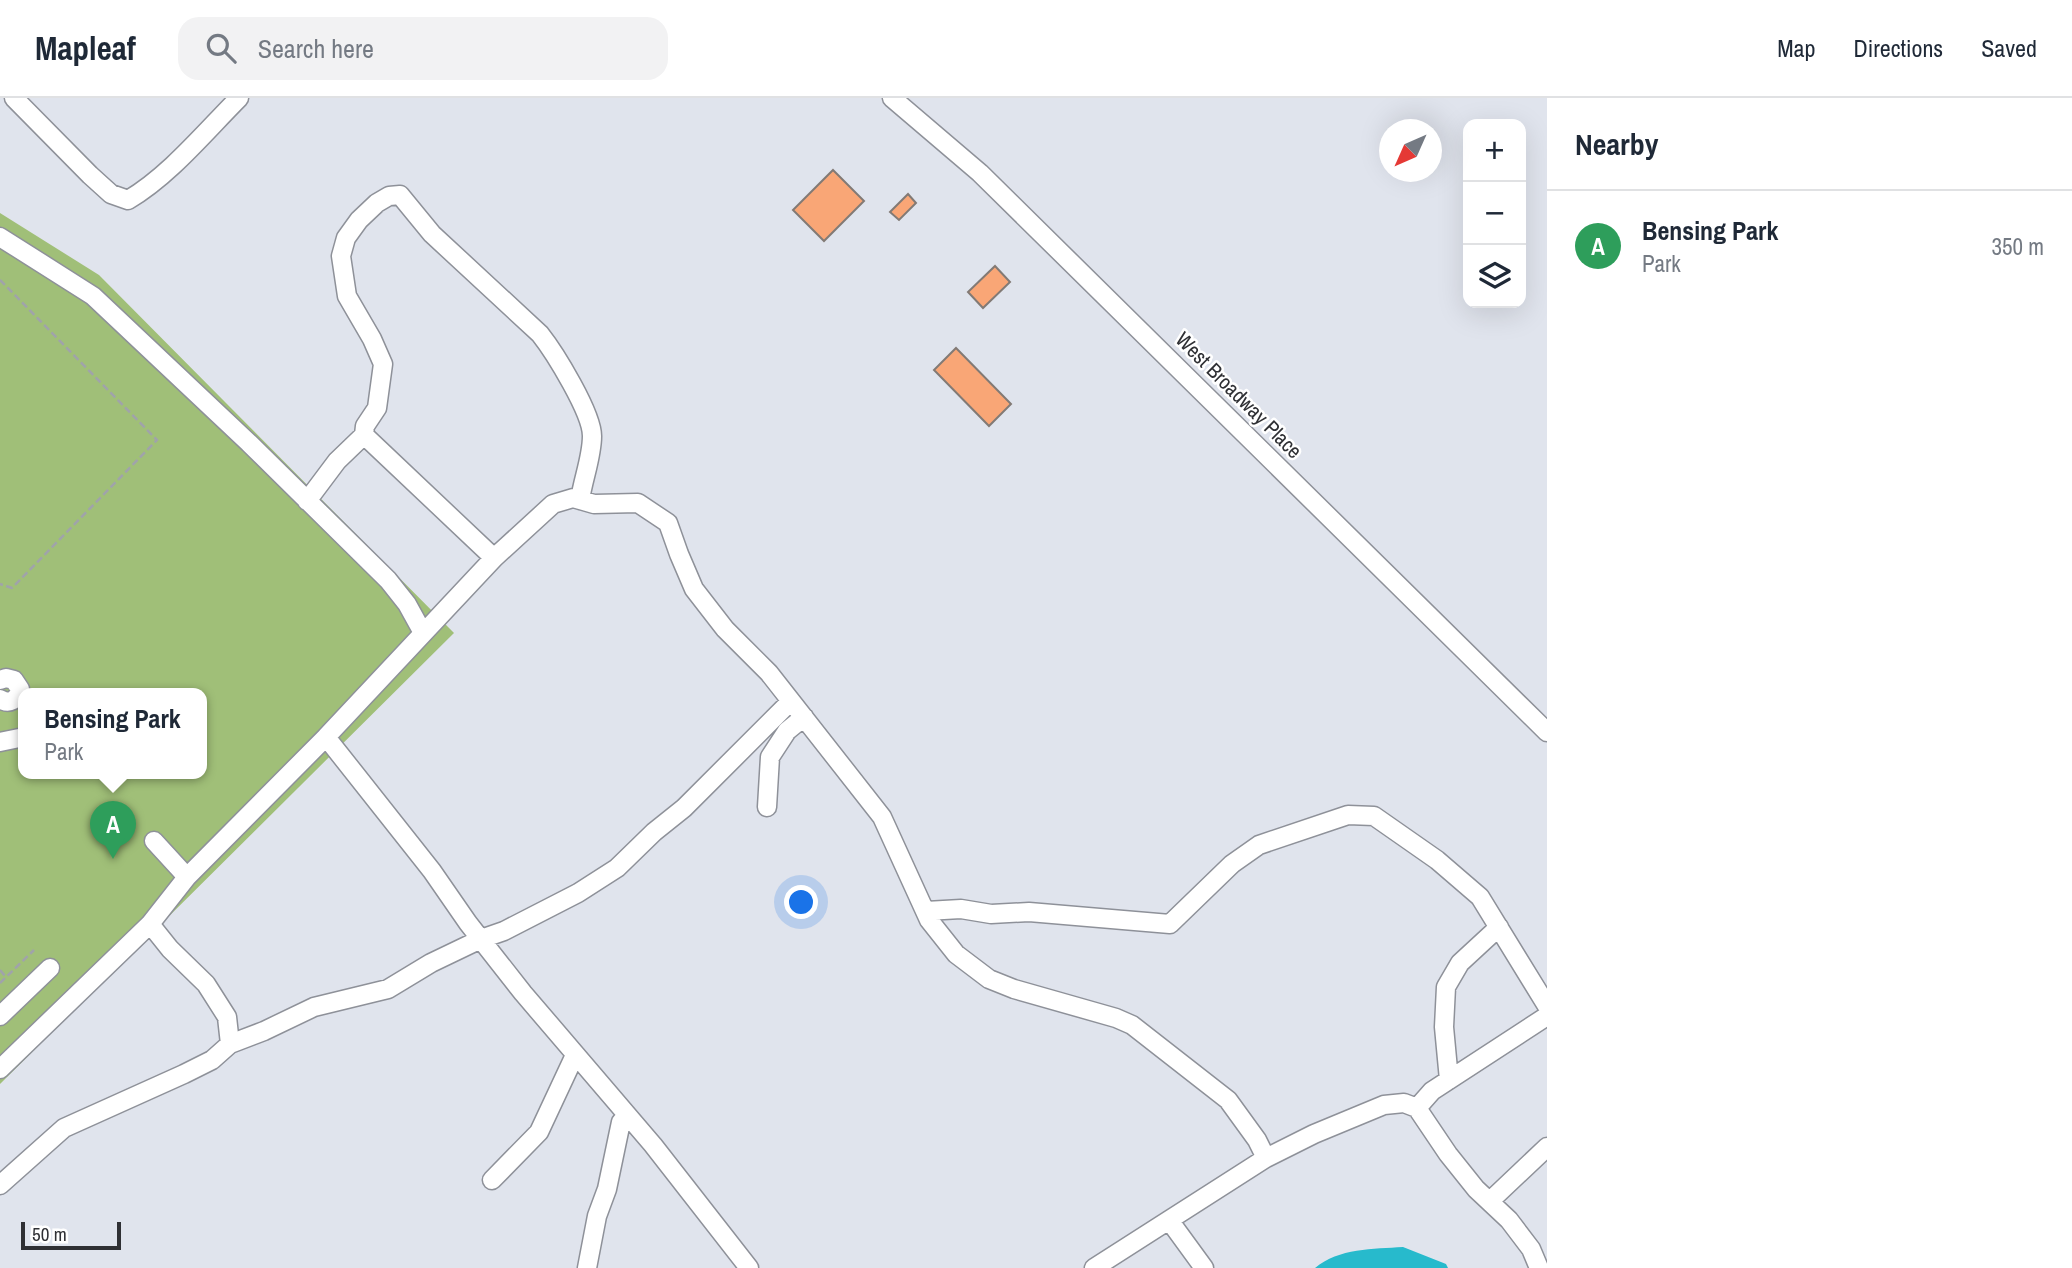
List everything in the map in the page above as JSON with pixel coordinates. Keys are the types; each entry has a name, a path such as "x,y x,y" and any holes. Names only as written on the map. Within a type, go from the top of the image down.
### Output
{"street":[{"path":"15,98 111,194 128,200 163,174 239,98"},
{"name":"West Broadway Place","path":"892,98 1000,192 1547,732"},
{"path":"307,500 337,461 364,435 365,426 377,408 383,364 347,296 341,256 346,238 359,220 377,203 389,196 401,195 432,234 540,334 551,349 592,433 580,500"},
{"path":"0,237 93,296 249,443 388,580 407,604 423,633"},
{"path":"364,435 494,558"},
{"path":"0,1069 149,924 187,877 326,737 494,558 552,504 573,498 594,504 638,503 668,523 694,589 725,629 769,673 882,817 929,920 956,954 989,979 1132,1025 1228,1100 1257,1140 1266,1158"},
{"path":"0,680 10,678 17,682 20,688"},
{"path":"0,699 11,702 18,697"},
{"path":"0,1185 64,1128 184,1074 212,1060 230,1044 314,1007 388,989 431,963 504,931 600,880 684,808 791,701"},
{"path":"767,807 770,757 787,731 804,717"},
{"path":"326,737 432,871 481,939 575,1055 653,1145 749,1268"},
{"path":"926,911 961,909 991,914 1029,912 1170,924 1233,864 1259,845 1348,815 1374,816 1437,860 1480,897 1547,1006"},
{"path":"154,841 187,877"},
{"path":"149,924 206,984 227,1017 230,1044"},
{"path":"1449,1080 1444,1027 1446,987 1460,963 1499,927"},
{"path":"0,1016 50,968"},
{"path":"1417,1108 1432,1091 1547,1016"},
{"path":"492,1180 539,1132 575,1055"},
{"path":"1094,1268 1266,1158 1314,1134 1384,1105 1404,1103 1417,1108 1476,1189 1509,1220 1531,1249 1539,1268"},
{"path":"587,1268 621,1122 628,1116"},
{"path":"1490,1201 1547,1147"},
{"path":"1169,1220 1204,1268"}],"path":[{"path":"0,280 157,440 12,587 0,584"},
{"path":"0,983 34,950"},
{"path":"0,970 6,977"}],"green space":[{"path":"0,213 99,275 454,633 0,1084"}],"water":[{"path":"1403,1247 1446,1264 1448,1268 1315,1268 1324,1261 1345,1253"}],"building":[{"path":"833,170 864,201 824,241 793,210"},
{"path":"908,194 916,203 899,220 890,212"},
{"path":"995,266 1010,282 983,308 968,292"},
{"path":"956,348 1011,404 989,426 934,370"}],"place":[{"name":"Bensing Park","path":"113,859"}]}
